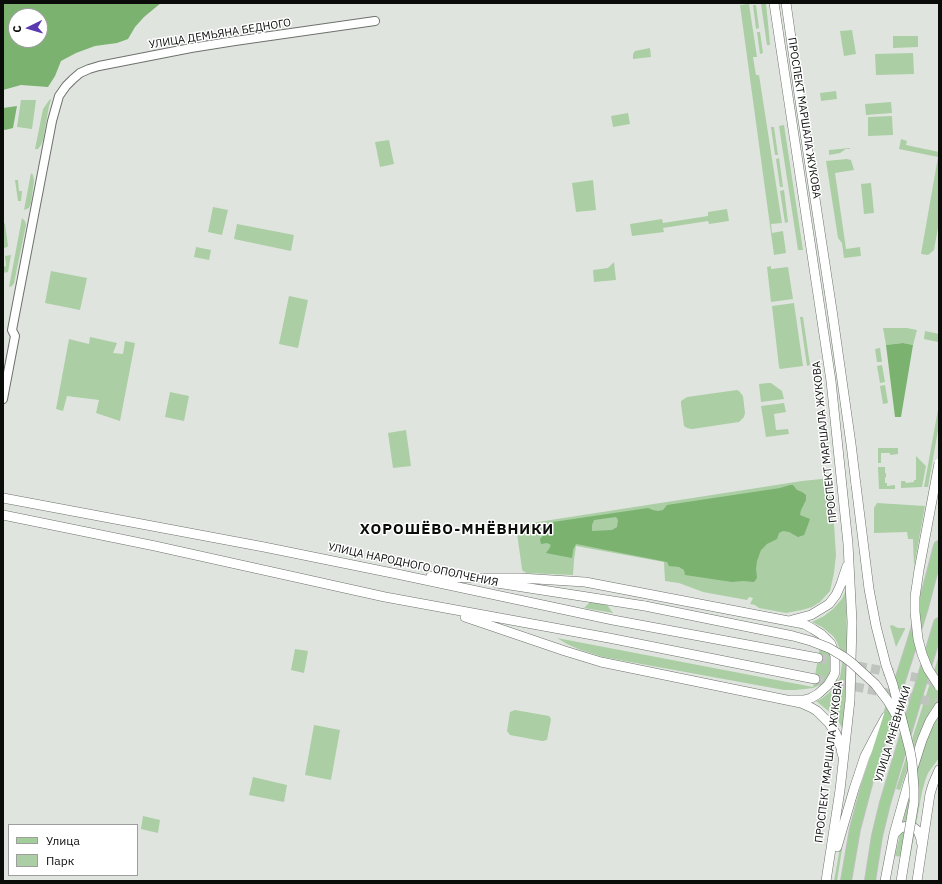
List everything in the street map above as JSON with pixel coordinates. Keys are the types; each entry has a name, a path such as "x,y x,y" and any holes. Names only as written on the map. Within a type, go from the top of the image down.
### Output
{"main road":[{"name":"ПРОСПЕКТ МАРШАЛА ЖУКОВА","path":"774,3 831,381 848,544 852,622 850,700 842,778 827,881"},
{"name":"ПРОСПЕКТ МАРШАЛА ЖУКОВА","path":"786,3 851,444 869,590 886,666 893,685 908,740"},
{"path":"939,463 915,596 918,640 928,668 939,686"},
{"name":"УЛИЦА НАРОДНОГО ОПОЛЧЕНИЯ","path":"3,498 264,547 613,620 818,658"},
{"path":"3,515 148,544 385,597 609,638 814,679"},
{"path":"786,620 798,619 811,615 824,608 832,600 836,595 847,566 848,544"},
{"name":"УЛИЦА МНЁВНИКИ","path":"890,711 921,614 939,546"},
{"path":"398,574 468,578 520,578 585,582 804,624 821,634 831,644 835,652 836,668 828,685 821,692 808,699 790,700"},
{"path":"468,578 645,606 793,636 829,648 844,657 882,692 908,740 912,762 914,788 912,815 901,881"},
{"path":"434,606 601,662 801,703 812,708 825,718 833,728 841,748 842,778"},
{"name":"УЛИЦА МНЁВНИКИ","path":"870,881 881,820 939,623"},
{"path":"885,881 894,834 908,784 922,740 930,721 939,707"},
{"path":"827,881 865,756 876,733 890,711"},
{"path":"846,881 861,804 890,711"},
{"path":"917,881 930,794 939,770"},
{"path":"894,834 899,829 904,827 909,826 914,828 918,831 921,839 921,852"}],"street":[{"name":"УЛИЦА ДЕМЬЯНА БЕДНОГО","path":"3,399 15,336 12,330 52,120 59,96 66,86 80,73 100,66 235,41 375,21"}],"green space":[{"path":"3,3 161,3 144,17 135,27 128,39 117,43 95,46 76,53 61,61 55,76 48,87 21,85 3,90"},
{"path":"749,4 757,57 753,57 756,75 759,75 782,223 771,224 772,233 783,231 786,253 774,255 740,5"},
{"path":"761,4 766,4 770,45 767,45"},
{"path":"753,5 756,5 759,28 756,29"},
{"path":"852,30 856,54 844,56 840,31"},
{"path":"757,32 760,32 763,53 760,54"},
{"path":"893,36 918,36 918,47 893,48"},
{"path":"650,48 651,57 633,59 633,54 635,51"},
{"path":"913,53 914,74 876,75 875,54"},
{"path":"836,91 837,99 821,101 820,93"},
{"path":"50,99 43,140 38,149 35,149 43,109"},
{"path":"21,100 36,100 32,129 17,127"},
{"path":"891,102 892,113 866,115 865,104"},
{"path":"17,106 13,128 3,129 3,108"},
{"path":"628,113 630,124 613,127 611,116"},
{"path":"892,116 893,135 868,136 868,117"},
{"path":"784,125 803,250 798,250 779,126"},
{"path":"771,127 774,127 778,155 775,155"},
{"path":"901,139 907,141 906,145 939,152 939,222 934,250 928,255 921,254 938,157 899,149"},
{"path":"389,140 394,164 380,167 375,142"},
{"path":"850,148 840,153 829,155 829,150"},
{"path":"779,158 783,187 780,187 776,159"},
{"path":"851,160 854,170 835,173 846,249 860,247 861,256 844,258 842,243 838,238 826,161"},
{"path":"31,173 34,181 31,203 29,208 24,210"},
{"path":"15,180 18,180 19,191 22,191 21,201 18,201"},
{"path":"593,180 596,210 576,212 572,183"},
{"path":"871,183 874,213 864,214 861,184"},
{"path":"784,190 788,222 785,223 780,191"},
{"path":"213,207 228,210 222,235 208,232"},
{"path":"727,209 729,221 709,224 708,221 663,228 664,232 632,236 630,224 662,219 663,223 708,216 708,212"},
{"path":"22,218 26,225 14,283 9,287"},
{"path":"3,222 5,224 8,246 4,248 3,239"},
{"path":"237,224 294,235 291,251 234,239"},
{"path":"196,247 211,250 209,260 194,257"},
{"path":"11,255 8,272 3,273 3,267 6,266 5,256"},
{"path":"614,262 616,280 594,282 593,270 608,268"},
{"path":"771,266 771,269 788,267 793,299 771,302 767,267"},
{"path":"51,271 87,278 80,310 45,303"},
{"path":"289,296 308,300 298,348 279,344"},
{"path":"794,303 803,366 780,369 772,306"},
{"path":"800,317 803,317 810,365 807,366"},
{"path":"883,328 907,328 917,330 913,345 903,343 886,345"},
{"path":"925,331 939,334 938,342 924,339"},
{"path":"90,337 117,343 113,353 123,354 125,341 135,343 120,421 96,413 99,400 67,396 63,411 56,409 69,339 89,344"},
{"path":"903,343 913,345 901,417 895,417 886,345"},
{"path":"880,348 882,362 877,362 875,349"},
{"path":"882,365 885,382 880,383 877,366"},
{"path":"771,383 782,391 784,399 761,402 759,384"},
{"path":"885,385 888,403 883,404 880,386"},
{"path":"737,390 743,396 745,413 744,417 739,422 692,429 684,426 681,401 687,397"},
{"path":"170,392 189,396 184,421 165,417"},
{"path":"784,403 786,412 774,414 776,430 788,429 789,434 766,437 761,406"},
{"path":"939,404 939,425 928,487 924,487"},
{"path":"406,430 411,466 393,468 388,433"},
{"path":"878,448 898,448 898,454 890,455 890,453 881,453 881,463 878,463"},
{"path":"916,456 926,466 922,487 901,488 901,481 905,481 906,483 914,482 914,480 916,480"},
{"path":"878,467 885,467 885,483 887,483 887,486 895,485 895,489 879,489"},
{"path":"831,478 836,555 834,573 830,591 820,602 812,607 802,610 786,613 759,608 750,604 753,598 749,597 747,600 703,592 679,583 665,581 664,562 576,546 573,575 527,573 522,569 517,528 525,524 802,481"},
{"path":"793,485 797,490 806,495 806,500 800,515 810,519 804,535 798,537 789,532 783,531 779,533 777,539 767,544 761,550 757,561 757,578 754,582 732,582 685,575 684,570 679,567 669,566 667,562 576,544 573,550 572,558 546,553 551,545 547,543 541,544 540,539 553,522 648,508 658,511 663,510 667,505","holes":["616,517 618,520 617,527 612,530 592,531 594,520"]},
{"path":"877,503 925,506 914,567 913,539 908,539 907,532 874,533 874,508"},
{"path":"846,590 847,645 843,731 840,724 831,713 816,701 829,693 840,677 842,664 840,650 833,636 822,627 812,622 824,616 833,609 842,599"},
{"path":"590,602 607,605 613,613 584,608"},
{"path":"892,625 898,628 905,628 896,647 890,626"},
{"path":"557,638 813,687 821,641 830,650 833,670 825,682 813,688 784,690 603,657 578,649"},
{"path":"295,649 308,651 304,673 291,670"},
{"path":"939,655 939,700 931,710 917,739 900,790 896,789"},
{"path":"515,710 549,716 551,719 547,740 542,741 510,735 507,731 510,712"},
{"path":"939,714 939,758 928,773 925,781 910,858 895,856 910,791 926,742"},
{"path":"314,725 340,730 331,780 305,775"},
{"path":"253,777 287,785 284,802 249,795"},
{"path":"143,816 160,820 158,833 141,829"},
{"path":"840,848 842,849 837,881 834,881"}],"tunnel":[{"path":"818,658 939,682"},
{"path":"815,679 939,703"}],"district":[{"name":"ХОРОШЁВО-МНЁВНИКИ","path":"457,530"}]}
